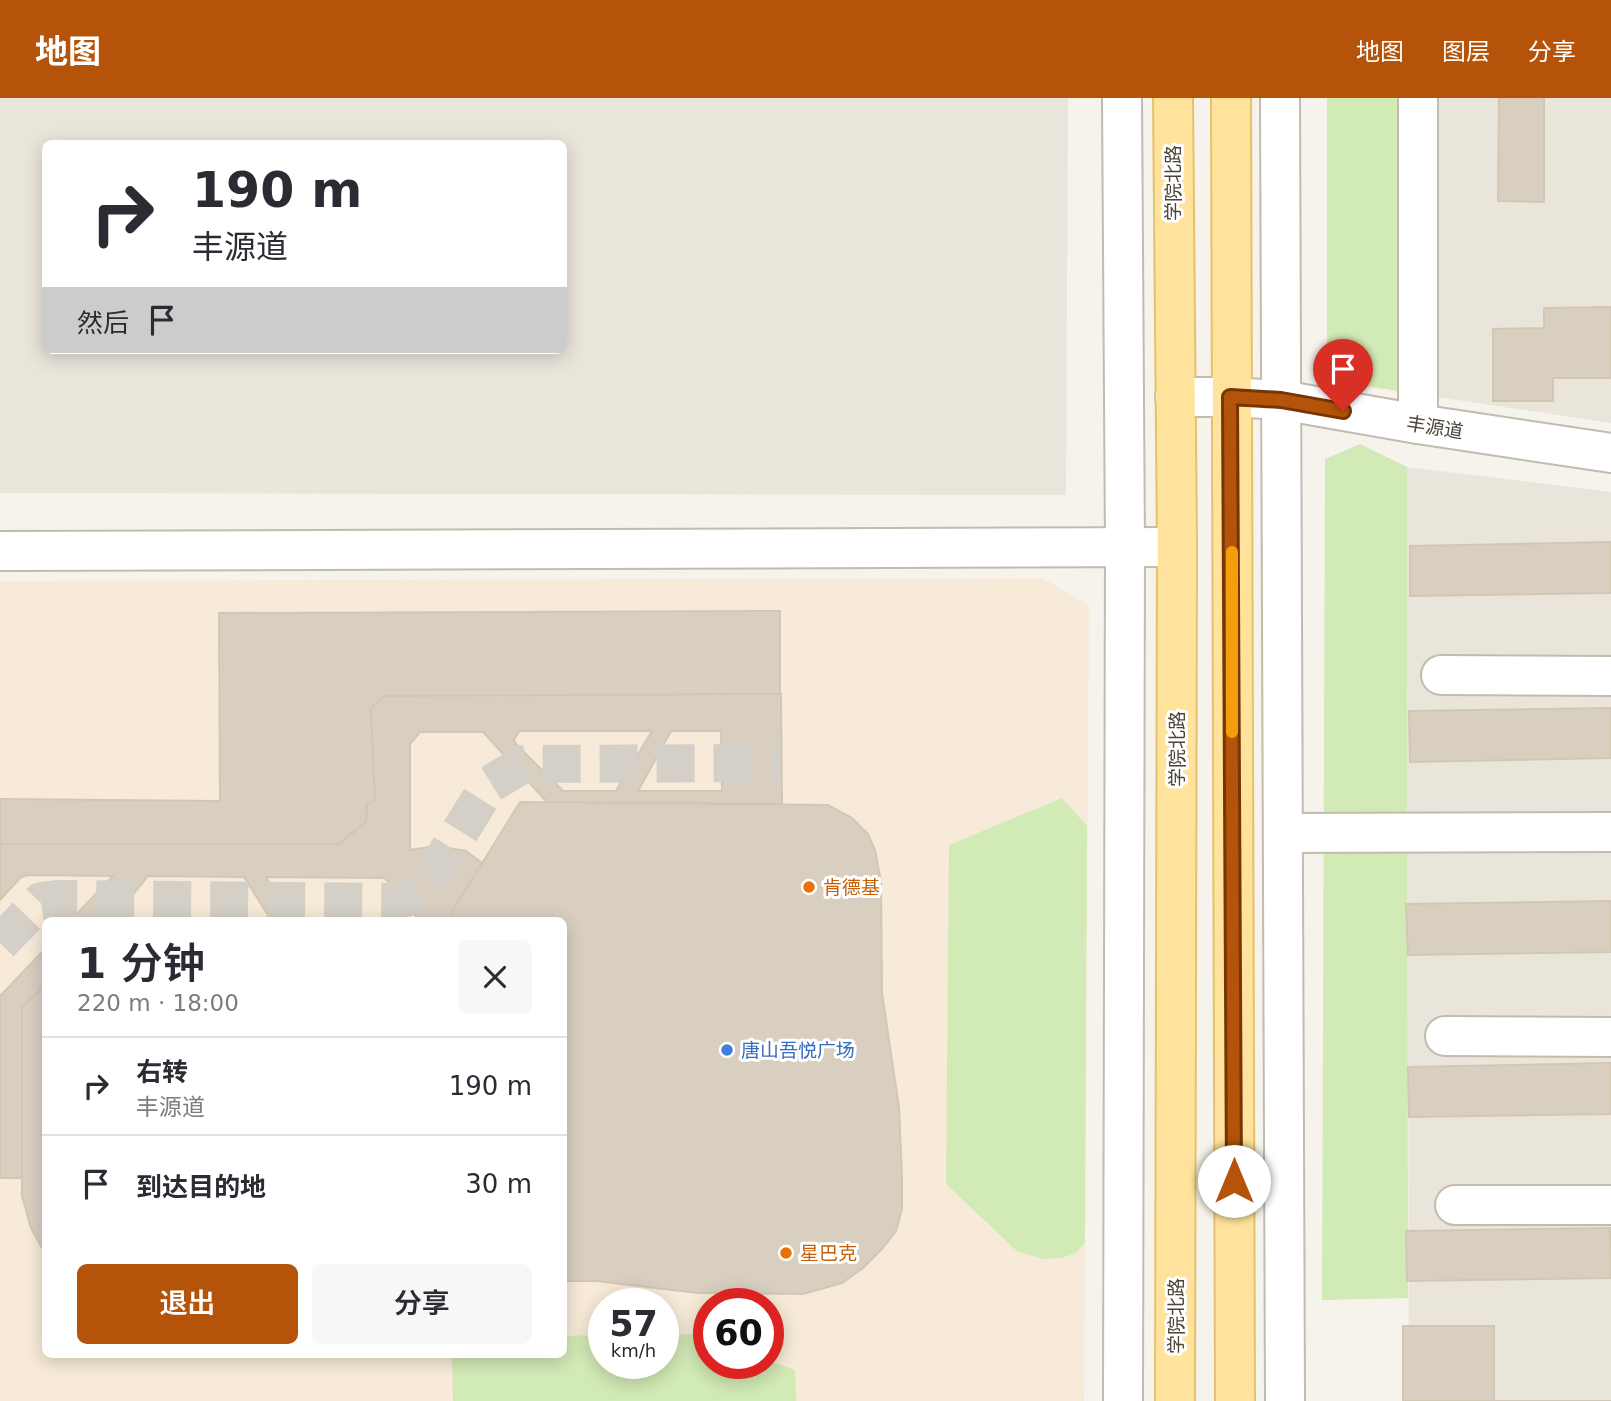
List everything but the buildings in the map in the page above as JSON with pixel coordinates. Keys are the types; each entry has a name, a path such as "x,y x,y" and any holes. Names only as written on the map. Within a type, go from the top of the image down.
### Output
{"main road":[{"name":"学院北路","path":"1173,98 1177,547 1175,1401"},
{"path":"1231,98 1235,1401"}],"street":[{"path":"1122,98 1125,547 1123,1401"},
{"path":"1280,98 1285,1401"},
{"path":"1418,98 1418,425"},
{"name":"丰源道","path":"1175,397 1281,400 1418,425 1611,453"},
{"path":"0,551 1177,547"},
{"path":"1441,675 1611,676"},
{"path":"1283,833 1611,832"},
{"path":"1445,1036 1611,1037"},
{"path":"1455,1205 1611,1205"}],"shaded area":[{"path":"0,98 1068,98 1066,495 0,493"},
{"path":"1409,98 1611,98 1611,423 1410,393"},
{"path":"1407,467 1611,492 1611,1401 1409,1401"},
{"path":"1042,578 1089,605 1084,1401 0,1401 0,581"}],"green space":[{"path":"1327,98 1409,98 1410,393 1327,380"},
{"path":"1360,444 1407,467 1408,1298 1322,1300 1325,459"},
{"path":"1062,798 1087,826 1085,1242 1076,1253 1061,1258 1044,1259 1018,1252 946,1184 949,845"},
{"path":"679,1334 693,1334 693,1379 784,1379 784,1366 795,1370 796,1401 453,1401 452,1358 567,1358 567,1336 588,1335 588,1379 679,1379"}],"tunnel":[{"path":"0,943 41,901 57,899 397,902 424,889 489,785 523,764 780,763"}],"slow traffic":[{"path":"1232,552 1232,732"}],"place":[{"name":"肯德基","path":"809,887"},
{"name":"唐山吾悦广场","path":"727,1050"},
{"name":"星巴克","path":"786,1253"}],"route":[{"path":"1234,1181 1230,397 1281,400 1343,411"}]}
